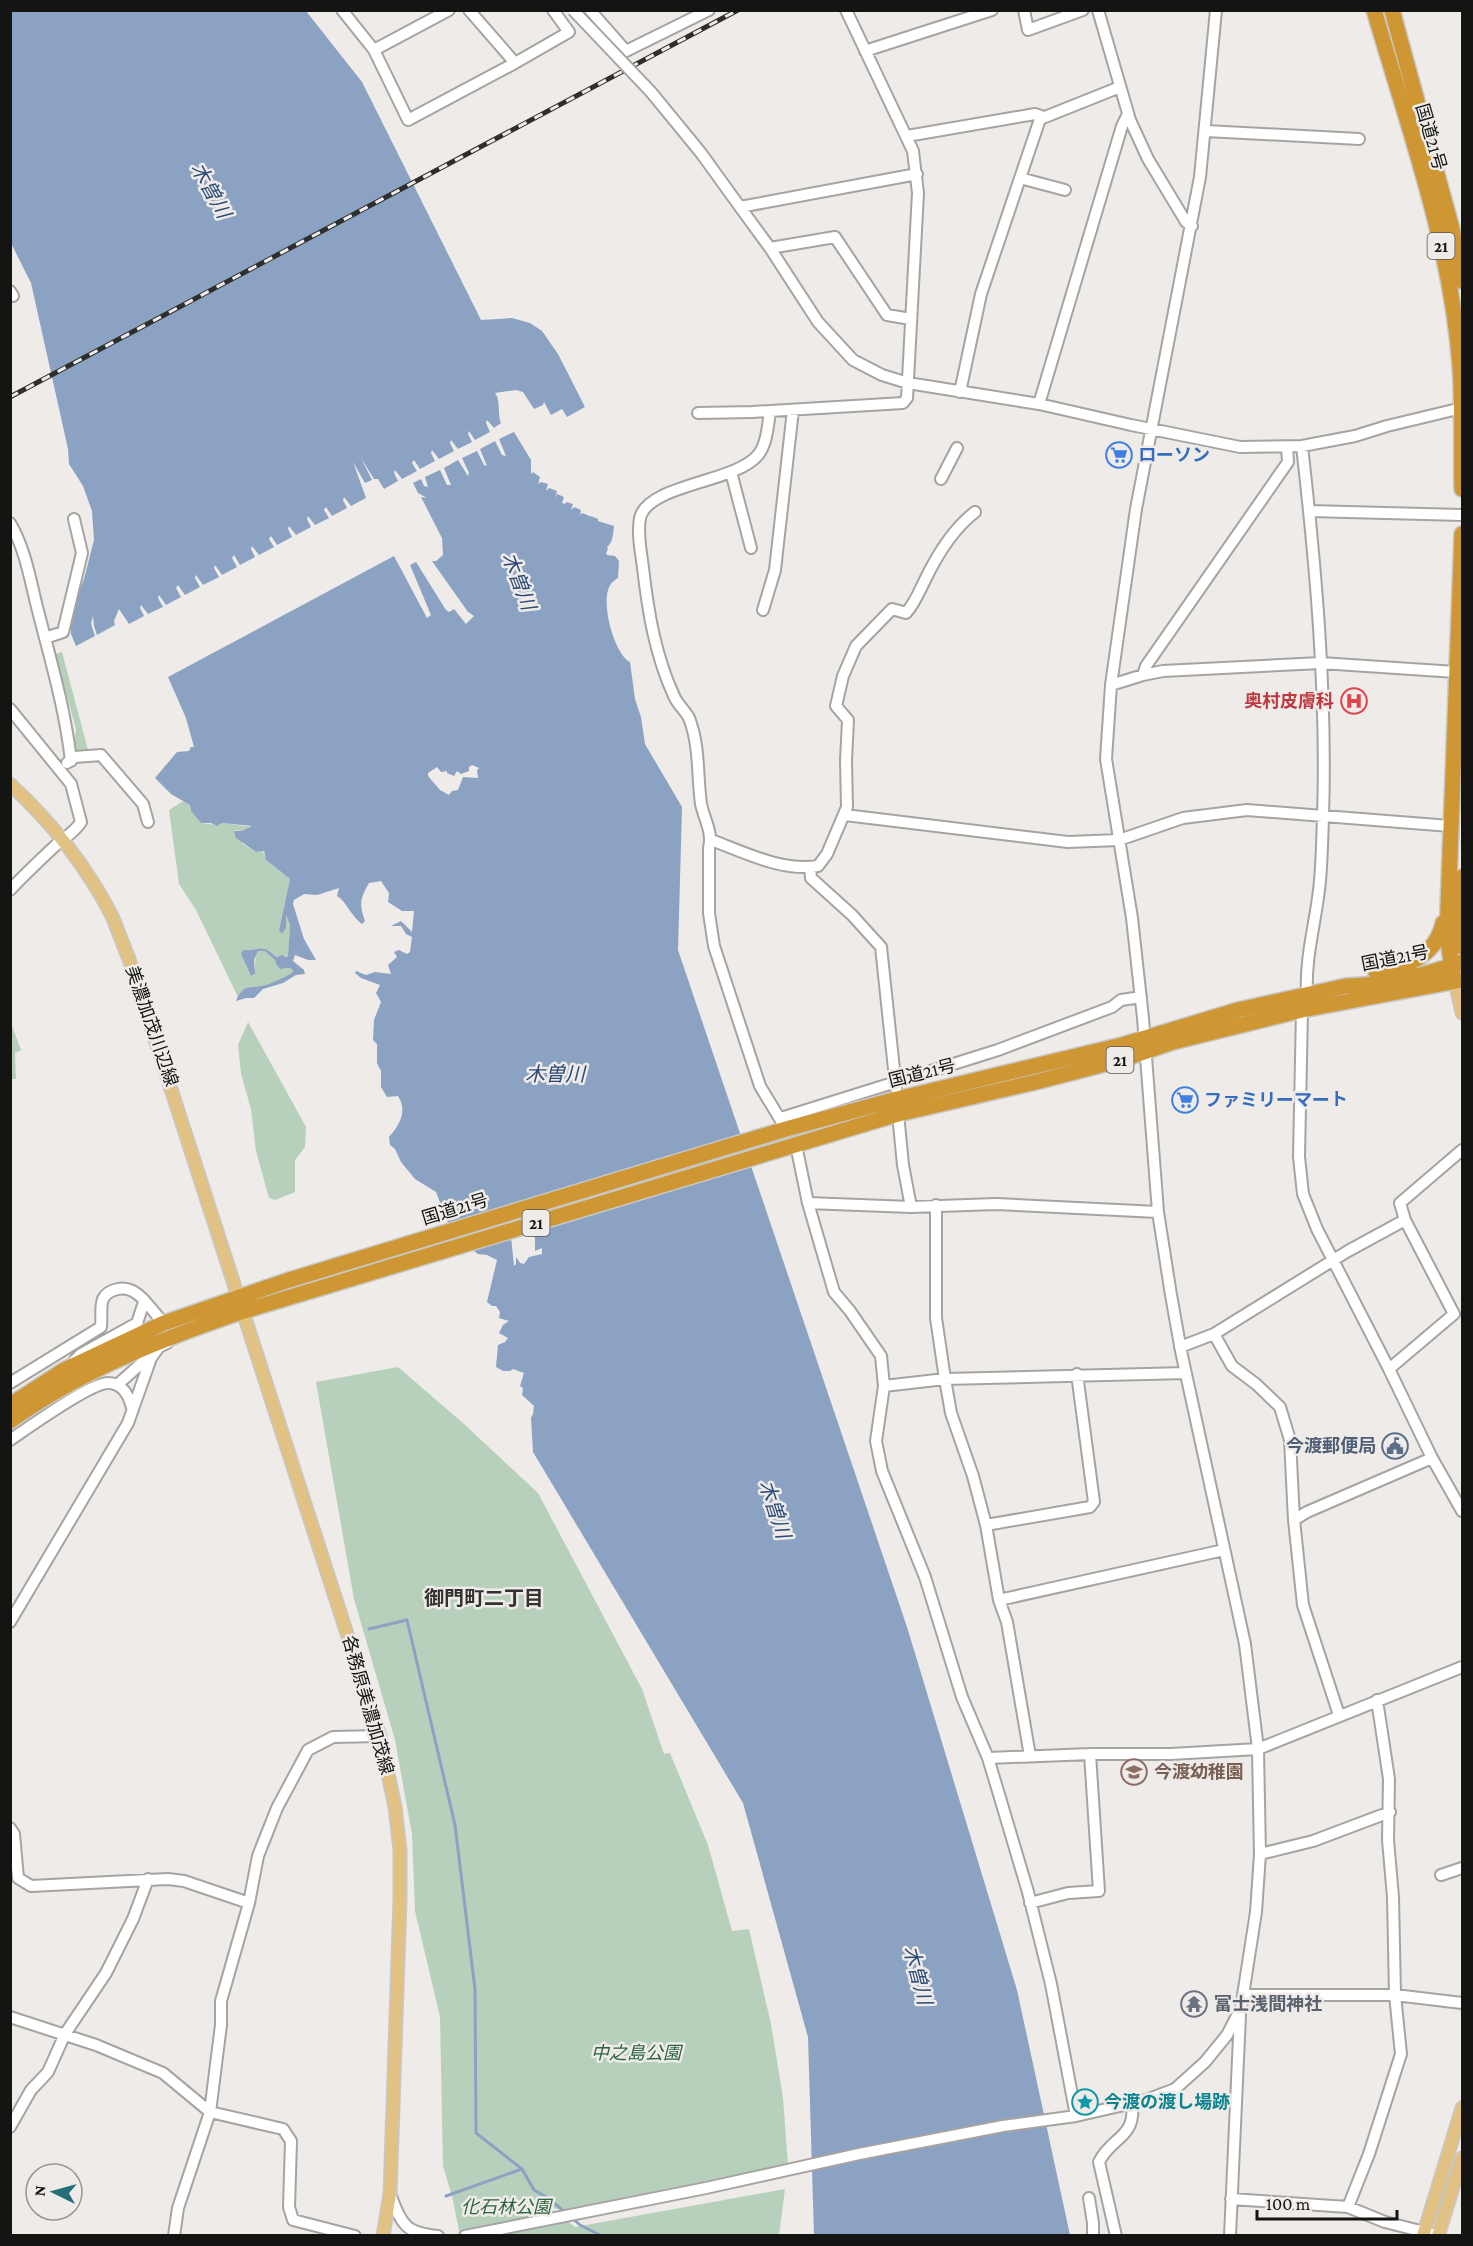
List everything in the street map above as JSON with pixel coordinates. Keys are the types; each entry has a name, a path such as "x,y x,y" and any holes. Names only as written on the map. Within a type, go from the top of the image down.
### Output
{"highway":[{"name":"国道21号","path":"1374,10 1438,232 1460,367 1462,489"},
{"name":"国道21号","path":"1392,10 1452,229 1462,281"},
{"name":"国道21号","path":"1457,972 1447,934 1462,534"},
{"path":"1346,986 1360,977 1391,970 1430,951 1443,925 1447,872 1450,865"},
{"path":"1462,877 1462,947"},
{"name":"国道21号","path":"10,1420 32,1405 115,1360 179,1334 289,1280 780,1126 1036,1082 1238,1010 1346,986 1362,986 1434,972 1457,972"},
{"name":"国道21号","path":"1145,1045 1173,1042 1457,972"},
{"name":"国道21号","path":"10,1405 64,1370 164,1323 242,1304 294,1296 796,1145 897,1106"}],"main road":[{"name":"美濃加茂川辺線","path":"10,784 62,840 111,916 129,959 242,1304"},
{"path":"1457,972 1462,1013"},
{"name":"各務原美濃加茂線","path":"242,1304 380,1736 395,1807 400,1850 400,1900 390,2194 383,2235"},
{"path":"1423,2233 1462,2108"},
{"path":"1439,2235 1462,2158"}],"street":[{"path":"342,10 374,50 408,120 569,32 553,10"},
{"path":"374,50 449,10"},
{"path":"469,10 515,63"},
{"path":"573,10 651,92 700,153 770,248 818,322 840,348 854,360 882,375 908,383 1039,404 1240,447 1302,446 1355,436 1462,408"},
{"path":"590,10 626,51 709,10"},
{"path":"698,413 903,403 907,398 918,193 914,151 846,10"},
{"path":"865,51 992,10"},
{"path":"1024,10 1028,30 1083,10"},
{"path":"1098,10 1128,114 1148,159 1186,222 1192,226"},
{"path":"1216,10 1206,131 1192,226 1136,509 1111,685 1106,759 1141,997 1158,1212 1180,1347 1245,1644 1258,1749 1260,1854 1256,1912 1241,2008 1230,2235"},
{"path":"1040,119 1120,87"},
{"path":"907,136 1035,114 1041,116 981,294 960,392"},
{"path":"1039,404 1122,126 1128,114"},
{"path":"1206,131 1359,139"},
{"path":"740,207 917,174"},
{"path":"1020,178 1065,190"},
{"path":"770,248 836,237 887,315 911,319"},
{"path":"763,610 775,570 793,410"},
{"path":"770,411 762,448 758,455 749,464 666,494 646,506 640,517 639,542 650,624 674,697 688,717 697,748 701,804 711,840 709,913 714,946 760,1086 780,1126 895,1083 998,1050 1112,1007 1126,998 1141,997"},
{"path":"1302,446 1321,663 1323,816 1319,889 1306,971 1307,994"},
{"path":"1143,675 1146,666 1288,462 1287,447"},
{"path":"941,478 957,448"},
{"path":"731,472 751,548"},
{"path":"1309,511 1462,515"},
{"path":"711,840 780,865 818,866 827,854 847,807 846,760 849,720 836,706 843,676 856,646 892,609 906,613 914,604 926,578 960,523 975,512"},
{"path":"45,638 63,632 82,553 74,519"},
{"path":"10,523 19,538 45,638 67,726 70,760"},
{"path":"1111,685 1163,671 1321,663 1456,672"},
{"path":"10,709 71,784 81,822 75,832 62,840 32,867 10,891"},
{"path":"59,769 75,757 101,755 143,804 148,822"},
{"path":"844,815 1068,842 1119,840 1183,818 1247,810 1450,826"},
{"path":"810,867 811,878 852,915 881,947 903,1165 911,1206"},
{"path":"1302,1010 1299,1158 1304,1194 1317,1229 1432,1458 1462,1511"},
{"path":"796,1145 808,1203 834,1292 881,1356 884,1386 876,1441 882,1471 925,1577 962,1697 988,1758 1052,1984 1076,2116"},
{"path":"1389,1369 1454,1314 1405,1220 1400,1203 1462,1150"},
{"path":"808,1203 911,1206 996,1204 1158,1212"},
{"path":"936,1205 936,1318 945,1378 951,1413 973,1476 986,1524 999,1600 1007,1622 1030,1756"},
{"path":"1180,1347 1214,1334 1405,1220"},
{"path":"10,1383 101,1327 103,1299 111,1290 126,1287 138,1292 144,1302 164,1323"},
{"path":"64,1370 81,1354 137,1323 144,1302"},
{"path":"10,1622 128,1423 151,1358 159,1347 172,1341 179,1334"},
{"path":"1214,1334 1232,1366 1256,1384 1280,1407 1290,1440 1294,1520 1303,1605 1339,1715"},
{"path":"117,1385 143,1362 151,1358"},
{"path":"884,1386 945,1378 1186,1373"},
{"path":"986,1524 1090,1507 1094,1502 1077,1374"},
{"path":"10,1440 68,1401 105,1383 117,1385 129,1398 132,1408"},
{"path":"1294,1520 1358,1489 1432,1458"},
{"path":"999,1600 1224,1550"},
{"path":"988,1758 1171,1754 1258,1749 1462,1667"},
{"path":"1348,2207 1369,2154 1401,2054 1395,1995 1393,1897 1388,1840 1389,1779 1377,1700"},
{"path":"174,2235 178,2208 210,2112 221,2025 221,2001 249,1903 258,1856 278,1808 308,1750 333,1737 380,1736"},
{"path":"1030,1904 1068,1893 1099,1891 1090,1754"},
{"path":"1260,1854 1313,1841 1390,1812"},
{"path":"10,1828 14,1834 18,1878 31,1886 148,1879 184,1881 249,1903"},
{"path":"1441,1875 1462,1868"},
{"path":"10,2127 31,2090 48,2072 65,2034 106,1973 133,1918 148,1879"},
{"path":"1244,1995 1395,1995 1462,2003"},
{"path":"465,2235 1004,2126 1076,2116 1146,2100 1175,2089 1205,2062 1227,2035 1241,2008"},
{"path":"10,2017 96,2045 162,2073 210,2112 283,2129 291,2141 289,2207 293,2220 355,2235"},
{"path":"1116,2235 1099,2162 1104,2151 1126,2134 1130,2126 1132,2104"},
{"path":"390,2194 404,2224 410,2230 438,2235"},
{"path":"1089,2198 1093,2235"},
{"path":"1231,2199 1348,2207 1385,2222 1423,2233 1439,2235"}],"green space":[{"path":"62,652 88,750 73,755 76,729 55,654"},
{"path":"183,801 190,805 191,811 201,823 252,827 242,831 235,830 243,844 256,852 263,851 270,863 290,879 279,930 286,915 290,925 288,956 278,957 262,949 242,956 253,976 258,951 265,951 275,960 280,969 290,968 294,970 292,973 269,985 250,987 238,997 196,910 179,884 169,810"},
{"path":"248,1022 306,1127 305,1147 295,1160 295,1192 275,1200 269,1198 256,1151 251,1109 241,1074 238,1045"},
{"path":"11,1023 21,1050 15,1053 16,1079 11,1079"},
{"path":"398,1367 538,1493 642,1689 664,1754 670,1753 708,1845 732,1931 749,1929 771,2024 783,2098 788,2165 568,2209 548,2207 575,2227 785,2189 779,2235 460,2235 443,2166 440,2017 415,1911 412,1834 395,1740 354,1599 316,1382"}],"water":[{"name":"木曽川","path":"10,11 306,11 362,82 481,320 512,318 530,323 542,331 558,354 585,407 567,417 562,409 551,415 544,402 543,405 534,409 523,392 516,390 495,393 501,423 494,428 487,420 490,432 475,440 469,431 472,442 458,449 451,440 454,451 439,459 432,450 435,461 420,469 414,460 412,463 417,471 402,479 395,470 398,481 384,489 378,479 374,479 361,458 372,480 365,483 353,462 366,498 351,506 344,497 347,508 332,516 326,507 324,510 329,518 315,525 308,516 311,527 296,535 289,526 292,537 277,545 271,536 269,539 274,547 259,555 252,546 255,557 240,565 234,555 232,558 237,567 222,575 215,565 214,568 219,577 203,585 196,575 195,578 200,587 185,595 178,585 176,588 181,597 166,605 159,595 158,598 163,607 148,614 141,605 144,616 129,624 119,609 114,621 115,625 97,635 93,616 91,624 95,636 76,646 71,634 70,622 94,540 92,511 83,486 69,464 68,449 31,283 11,243"},
{"name":"木曽川","path":"514,432 531,460 531,474 533,472 540,477 538,484 541,482 548,484 546,491 549,488 557,491 555,498 557,494 564,497 562,503 573,504 571,510 574,507 581,510 580,515 582,513 590,516 589,518 591,516 614,526 612,540 606,553 615,556 619,561 618,578 611,583 608,591 610,626 619,649 630,662 645,744 682,807 678,950 907,1627 1017,1990 1070,2235 814,2235 808,2037 743,1803 533,1452 531,1418 534,1406 522,1395 523,1388 520,1386 524,1373 513,1369 503,1371 496,1367 498,1345 508,1338 499,1333 503,1325 509,1321 499,1318 500,1312 496,1306 487,1302 497,1260 478,1254 453,1236 436,1192 415,1179 390,1145 389,1137 399,1123 402,1107 398,1096 387,1097 381,1087 377,1044 373,1040 374,1020 381,1002 376,993 380,985 361,978 355,973 356,971 366,975 375,972 391,974 388,965 397,957 394,952 399,950 407,954 410,952 412,937 406,934 401,926 391,926 401,921 412,932 414,911 402,911 388,902 389,893 381,881 369,883 364,893 361,906 365,921 362,924 337,896 339,888 317,895 304,894 294,900 293,904 304,939 316,960 308,960 295,955 293,961 304,970 305,974 296,975 283,983 263,989 254,998 236,1001 246,988 264,986 292,973 293,970 290,968 280,969 275,960 265,951 258,951 254,960 255,974 251,976 241,954 243,950 264,949 277,957 288,956 290,925 286,915 286,928 282,934 279,930 290,879 266,860 264,851 256,852 236,838 234,831 242,831 252,826 222,823 217,826 211,823 201,823 191,811 190,805 171,794 155,778 177,752 189,751 191,747 194,747 186,718 168,677 394,556 427,618 431,615 410,565 416,562 446,610 449,612 454,609 466,624 474,616 468,612 432,561 436,561 443,555 442,538 421,497 427,498 418,493 413,483 421,479 424,486 428,487 425,477 440,470 447,485 451,485 444,468 458,460 468,476 469,473 462,458 477,451 484,465 487,466 480,449 495,441 502,455 506,456 499,439","holes":["472,765 479,768 478,778 463,777 458,790 452,791 449,795 440,790 428,776 428,773 437,767 441,772 447,771 454,776 457,771 461,774 469,771","530,1231 535,1238 535,1251 542,1248 542,1254 529,1257 524,1264 520,1263 516,1257 514,1266 511,1237"]}],"waterway":[{"path":"369,1629 407,1620 455,1825 475,1989 476,2133 522,2169"},
{"path":"446,2196 522,2169 534,2190 566,2213"},
{"path":"571,2217 580,2225 602,2236"}],"railway":[{"path":"10,397 738,10"}],"place":[{"name":"ローソン","path":"1119,455"},
{"name":"奥村皮膚科","path":"1354,701"},
{"name":"ファミリーマート","path":"1185,1100"},
{"name":"今渡郵便局","path":"1395,1446"},
{"name":"今渡幼稚園","path":"1134,1772"},
{"name":"富士浅間神社","path":"1194,2004"},
{"name":"今渡の渡し場跡","path":"1085,2102"}],"district":[{"name":"御門町二丁目","path":"484,1598"}],"park label":[{"name":"中之島公園","path":"636,2053"},
{"name":"化石林公園","path":"506,2207"}]}
